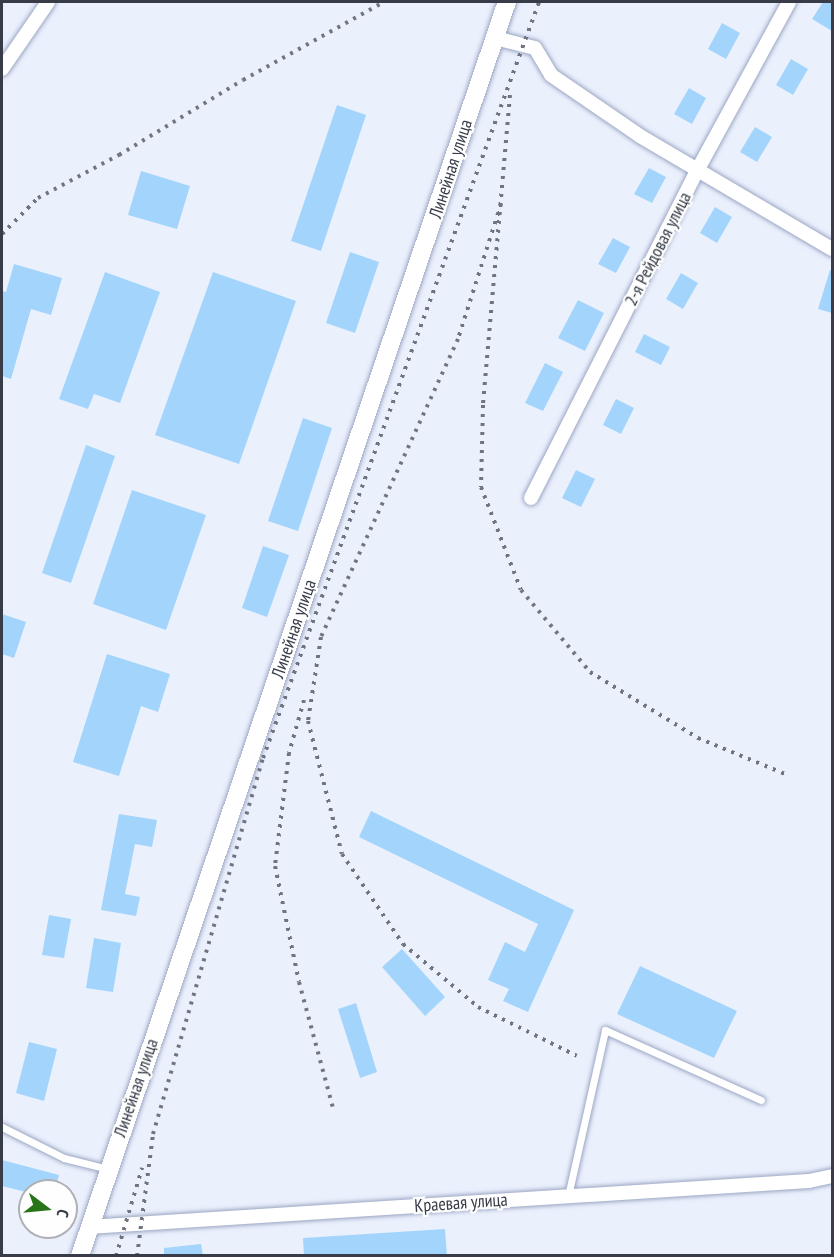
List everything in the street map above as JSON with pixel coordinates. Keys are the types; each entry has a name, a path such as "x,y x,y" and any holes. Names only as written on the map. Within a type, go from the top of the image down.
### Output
{"street":[{"path":"2,69 48,2"},
{"name":"Линейная улица","path":"80,1256 507,2"},
{"name":"2-я Рейдовая улица","path":"531,498 698,169 789,2"},
{"path":"495,38 535,48 551,75 640,136 832,249"},
{"name":"Краевая улица","path":"88,1227 809,1180 832,1176"}],"lane":[{"path":"568,1196 605,1030 761,1100"},
{"path":"2,1127 64,1158 108,1169"}],"building":[{"path":"823,2 832,2 832,31 812,19"},
{"path":"722,23 740,33 726,59 708,49"},
{"path":"791,59 808,69 793,95 776,85"},
{"path":"689,88 706,98 692,124 674,114"},
{"path":"337,105 366,115 321,251 291,241"},
{"path":"755,127 772,137 757,162 740,152"},
{"path":"649,168 666,177 652,203 634,194"},
{"path":"141,171 190,186 177,229 128,215"},
{"path":"715,207 732,217 717,243 700,233"},
{"path":"613,238 630,247 616,273 598,264"},
{"path":"350,252 379,262 355,333 326,323"},
{"path":"14,264 62,278 51,315 31,309 11,379 2,376 2,291 6,292"},
{"path":"830,270 832,271 832,313 818,309"},
{"path":"105,272 160,292 120,403 94,394 88,409 59,399"},
{"path":"213,272 296,301 239,464 155,435"},
{"path":"681,273 698,283 683,309 666,299"},
{"path":"578,300 604,313 585,351 558,338"},
{"path":"644,334 670,347 661,365 635,352"},
{"path":"545,363 563,372 543,411 525,403"},
{"path":"616,399 634,408 621,434 603,425"},
{"path":"303,418 332,428 298,531 268,521"},
{"path":"86,445 115,456 71,583 42,573"},
{"path":"576,470 595,479 581,507 562,498"},
{"path":"132,490 206,515 166,630 93,604"},
{"path":"263,546 289,555 267,617 242,608"},
{"path":"2,614 26,622 14,658 2,654"},
{"path":"107,654 170,674 158,712 141,706 119,776 73,762"},
{"path":"371,811 574,910 528,1012 503,1001 509,989 488,980 505,942 525,952 538,924 359,837"},
{"path":"119,814 157,820 152,847 135,844 125,894 140,897 136,916 101,910"},
{"path":"49,915 71,919 64,958 42,955"},
{"path":"94,938 121,943 113,992 86,988"},
{"path":"402,949 445,997 425,1016 382,967"},
{"path":"640,966 737,1011 714,1058 617,1014"},
{"path":"356,1003 377,1072 360,1078 338,1009"},
{"path":"29,1042 57,1049 44,1101 16,1093"},
{"path":"2,1160 59,1175 58,1179 18,1179 18,1190 2,1186"},
{"path":"445,1229 447,1256 304,1256 303,1238"},
{"path":"201,1244 203,1256 164,1256 164,1248"}],"railway":[{"path":"2,234 38,198 119,155 243,80 384,2"},
{"path":"137,1256 153,1134 263,758 539,2"},
{"path":"510,95 483,405 481,487 521,590 590,672 698,738 785,774"},
{"path":"501,204 458,339 321,637 308,721 342,854 403,944 478,1007 577,1056"},
{"path":"304,700 289,753 275,866 299,982 334,1112"},
{"path":"116,1256 142,1168"}]}
